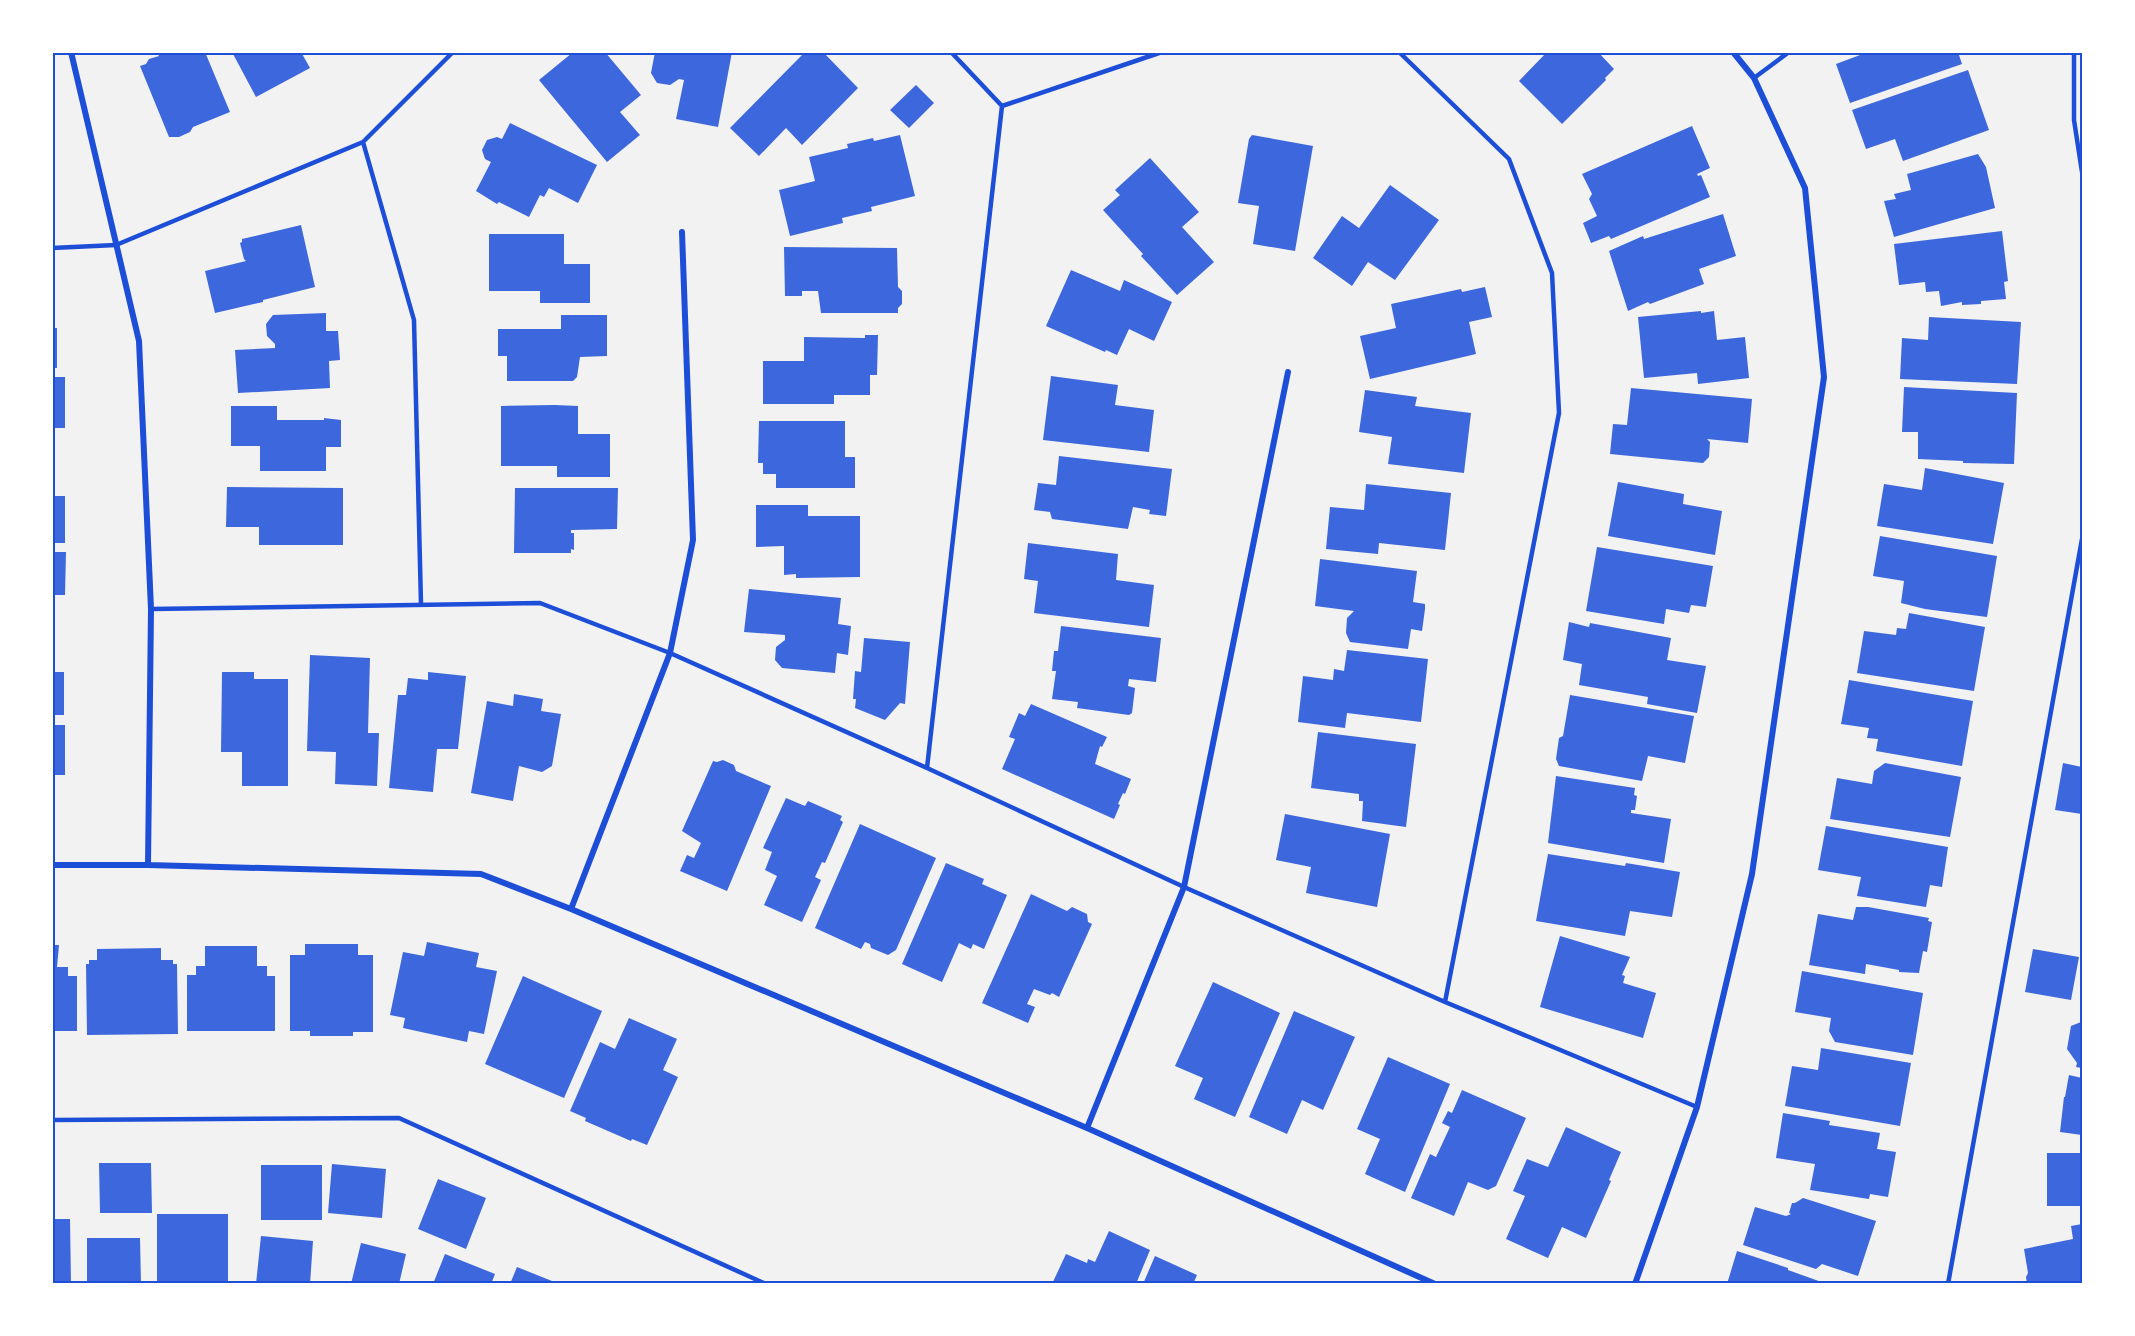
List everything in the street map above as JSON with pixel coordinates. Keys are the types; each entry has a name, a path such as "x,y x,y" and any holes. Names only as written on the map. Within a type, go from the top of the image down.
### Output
{"street":[{"path":"71,52 139,341 151,609 148,865"},
{"path":"1635,1284 1696,1107 1752,874 1824,377 1805,188 1754,78 1733,52"},
{"path":"571,909 670,653 693,540 682,231"},
{"path":"1087,1128 1184,887 1288,372"},
{"path":"52,865 148,865 481,874 571,909 1087,1128 1435,1284"}],"lane":[{"path":"52,248 116,245 363,142 453,52"},
{"path":"927,768 1002,106 951,52"},
{"path":"1002,106 1162,52"},
{"path":"1400,52 1509,159 1552,273 1559,413 1445,1002"},
{"path":"1754,78 1788,52"},
{"path":"2074,52 2074,120 2082,172"},
{"path":"363,142 414,320 422,604"},
{"path":"1948,1284 2082,539"},
{"path":"151,609 540,603 670,653 927,768 1184,887 1445,1002 1696,1107"},
{"path":"52,1120 399,1118 766,1284"}],"building":[{"path":"157,52 205,52 230,112 193,127 190,132 179,137 169,137 140,66 146,64 149,59 159,56"},
{"path":"232,52 301,52 310,68 256,97"},
{"path":"605,52 641,95 620,112 640,135 607,162 539,80 572,53"},
{"path":"655,52 732,52 718,127 676,119 684,80 679,79 670,85 657,83 651,73"},
{"path":"805,52 823,52 858,88 802,145 786,128 759,156 730,128"},
{"path":"1547,52 1598,52 1614,69 1562,124 1519,81"},
{"path":"1868,52 1958,52 1962,64 1850,103 1836,64"},
{"path":"1968,70 1989,130 1903,161 1895,139 1866,149 1852,110"},
{"path":"916,85 934,103 909,128 890,110"},
{"path":"510,123 597,165 578,203 549,188 544,197 540,195 529,217 499,202 497,204 476,191 491,162 485,159 482,150 487,140 497,137 502,139"},
{"path":"1692,126 1710,168 1697,174 1701,175 1710,197 1611,239 1609,236 1591,243 1583,223 1597,216 1589,199 1592,194 1582,174"},
{"path":"900,135 915,196 871,207 872,211 842,218 843,223 790,236 779,190 815,181 809,157 848,148 847,144"},
{"path":"1252,135 1313,146 1295,251 1253,244 1259,206 1238,203 1249,139"},
{"path":"1978,154 1986,167 1995,208 1894,237 1884,201 1896,199 1894,194 1911,190 1907,174"},
{"path":"1150,158 1199,212 1182,227 1214,262 1177,295 1103,210 1120,195 1115,190"},
{"path":"1390,185 1439,220 1395,280 1368,262 1352,286 1313,258 1342,216 1359,228"},
{"path":"1723,214 1736,256 1699,269 1704,284 1628,311 1609,251 1643,236 1644,239"},
{"path":"301,225 315,287 215,313 205,271 246,261 240,243 242,239"},
{"path":"2002,231 2008,281 2004,282 2006,299 1981,301 1981,304 1962,305 1962,302 1941,306 1939,291 1926,292 1925,282 1899,285 1894,244"},
{"path":"489,234 564,234 564,264 590,264 590,303 540,303 540,291 489,291"},
{"path":"784,247 897,248 898,287 902,291 902,304 898,308 898,313 821,313 818,291 802,291 802,296 785,296"},
{"path":"1071,270 1120,291 1124,280 1172,302 1154,341 1129,329 1117,355 1046,326"},
{"path":"1485,287 1492,317 1469,322 1476,354 1370,379 1360,336 1396,328 1391,304 1461,289 1462,292"},
{"path":"1701,311 1701,313 1714,311 1717,340 1745,337 1749,378 1698,384 1697,373 1644,378 1638,317"},
{"path":"326,313 326,331 338,331 340,360 329,361 330,388 238,393 235,350 275,348 275,344 267,336 266,324 273,315"},
{"path":"561,315 607,315 607,356 580,357 577,377 573,381 507,381 507,356 498,356 498,329 561,329"},
{"path":"1929,317 2021,322 2017,384 1900,379 1902,338 1928,340"},
{"path":"52,328 57,328 57,368 52,368"},
{"path":"865,335 878,335 877,375 870,375 870,395 834,395 834,404 763,404 763,361 804,361 804,337 865,338"},
{"path":"1051,376 1118,385 1115,405 1154,410 1149,452 1043,440"},
{"path":"52,377 65,377 65,428 52,428"},
{"path":"1904,387 2017,393 2014,464 1918,459 1918,432 1902,432"},
{"path":"1631,388 1752,399 1748,443 1707,439 1710,442 1709,457 1703,463 1610,454 1613,424 1627,425"},
{"path":"1365,390 1417,397 1415,406 1471,413 1464,473 1388,464 1392,437 1359,432"},
{"path":"231,406 277,406 277,420 324,420 324,418 341,420 341,447 326,447 326,471 260,471 260,446 231,446"},
{"path":"501,406 578,406 578,434 610,434 610,477 557,477 557,466 501,466"},
{"path":"759,421 845,421 845,457 855,457 855,488 776,488 776,474 763,474 763,463 758,463"},
{"path":"1059,456 1172,469 1166,516 1149,514 1150,510 1133,507 1128,529 1052,519 1050,512 1034,510 1038,483 1056,485"},
{"path":"1925,468 2004,483 1993,544 1877,526 1884,484 1922,490"},
{"path":"1618,482 1684,494 1683,504 1722,511 1715,555 1608,536"},
{"path":"1366,484 1451,493 1445,550 1379,543 1378,554 1326,549 1330,507 1364,510"},
{"path":"227,487 343,488 343,545 259,545 259,527 226,527"},
{"path":"515,488 618,488 617,529 571,530 571,533 574,533 574,550 571,549 571,553 514,553"},
{"path":"52,496 65,496 65,543 52,543"},
{"path":"756,505 808,505 808,516 860,516 860,577 796,578 796,574 784,575 784,546 756,547"},
{"path":"1880,536 1997,556 1987,617 1925,609 1901,603 1904,581 1873,576"},
{"path":"1028,543 1118,554 1116,580 1154,585 1149,627 1034,613 1038,581 1024,579"},
{"path":"1597,547 1713,566 1706,607 1691,605 1689,613 1666,609 1664,624 1586,611"},
{"path":"52,552 66,552 65,595 52,595"},
{"path":"1320,559 1417,571 1413,602 1425,604 1425,609 1422,631 1411,629 1408,649 1350,642 1346,633 1347,618 1354,611 1315,606"},
{"path":"749,589 841,598 838,624 851,626 848,655 837,653 835,673 782,668 775,660 776,647 785,640 785,635 744,632"},
{"path":"1909,613 1985,627 1974,691 1857,673 1864,631 1896,635 1897,628 1906,629"},
{"path":"1569,622 1589,627 1590,623 1671,638 1667,660 1706,666 1697,713 1647,704 1648,697 1579,685 1582,664 1563,660"},
{"path":"1061,626 1161,638 1156,682 1129,679 1128,686 1135,688 1132,713 1129,715 1077,708 1078,702 1052,699 1056,671 1052,671 1054,651 1058,651"},
{"path":"864,638 910,642 905,704 900,703 885,720 855,708 856,699 853,699 855,671 861,672"},
{"path":"1347,650 1428,659 1421,722 1347,713 1345,728 1298,722 1303,676 1333,680 1334,669 1344,671"},
{"path":"310,655 370,658 368,733 379,733 377,786 335,784 336,752 307,751"},
{"path":"52,672 64,672 64,715 52,715"},
{"path":"222,672 254,672 254,679 288,679 288,786 242,786 242,752 221,752"},
{"path":"428,672 466,676 458,749 437,749 433,792 389,788 398,695 406,695 408,678 428,680"},
{"path":"1849,680 1973,701 1962,766 1876,751 1878,739 1867,738 1869,728 1841,724"},
{"path":"514,694 543,699 541,711 561,714 552,766 542,772 519,766 513,801 471,793 487,701 513,706"},
{"path":"1570,695 1694,716 1685,763 1648,756 1642,781 1559,766 1556,759 1559,738 1563,736"},
{"path":"1031,704 1107,737 1102,747 1100,746 1095,764 1131,779 1118,804 1120,805 1114,819 1002,769 1015,739 1009,737 1019,713 1025,716"},
{"path":"52,725 65,725 65,775 52,775"},
{"path":"1318,732 1416,744 1406,827 1362,821 1363,801 1359,801 1359,794 1311,788"},
{"path":"723,760 734,765 736,771 771,786 727,891 680,871 687,855 694,858 701,843 682,831 713,761"},
{"path":"1885,763 1961,777 1950,837 1830,819 1837,778 1872,784 1874,771"},
{"path":"2063,763 2082,767 2082,814 2055,810"},
{"path":"1556,776 1635,788 1634,795 1637,796 1635,810 1631,810 1631,813 1671,819 1664,863 1548,843"},
{"path":"786,798 805,806 808,801 842,816 840,820 843,822 825,863 822,862 815,877 821,880 802,922 764,905 777,876 765,870 772,852 763,848"},
{"path":"1285,814 1390,834 1377,907 1306,893 1311,867 1276,860"},
{"path":"860,824 936,858 896,950 888,955 871,948 870,944 865,942 861,949 815,928"},
{"path":"1826,826 1948,847 1942,887 1930,885 1926,907 1857,896 1861,877 1818,870"},
{"path":"1548,854 1680,872 1672,917 1630,911 1625,936 1536,921"},
{"path":"946,863 984,879 982,884 1007,895 984,949 973,944 971,949 959,943 942,982 902,964"},
{"path":"1031,894 1067,911 1072,907 1087,914 1088,922 1092,924 1059,997 1034,989 1027,1004 1035,1007 1028,1023 982,1003"},
{"path":"1856,907 1929,918 1928,921 1932,922 1927,952 1923,951 1919,973 1899,972 1899,970 1866,964 1865,974 1809,965 1818,914 1853,920"},
{"path":"1560,936 1630,957 1622,975 1625,976 1623,983 1656,993 1643,1038 1540,1007"},
{"path":"427,942 479,953 476,967 497,971 484,1034 469,1031 467,1042 403,1028 405,1018 390,1015 403,952 424,956"},
{"path":"305,944 358,944 358,955 373,955 373,1032 353,1032 353,1036 310,1036 310,1031 290,1031 290,955 305,955"},
{"path":"52,945 59,945 57,967 68,967 68,976 77,976 77,1031 52,1031"},
{"path":"205,946 257,946 257,966 267,966 267,976 275,976 275,1031 187,1031 187,975 196,975 196,966 205,966"},
{"path":"161,948 161,960 173,960 173,964 177,964 178,1034 87,1035 86,964 89,964 89,960 97,960 97,949"},
{"path":"2033,949 2079,957 2071,1000 2025,992"},
{"path":"1802,971 1923,993 1913,1055 1835,1042 1829,1031 1831,1018 1795,1012"},
{"path":"523,976 602,1011 564,1098 485,1064"},
{"path":"1213,982 1280,1013 1235,1117 1194,1099 1203,1078 1175,1066"},
{"path":"1294,1011 1355,1037 1323,1110 1302,1100 1287,1134 1249,1117"},
{"path":"629,1018 677,1039 663,1070 678,1077 647,1145 632,1139 631,1141 585,1121 586,1118 570,1111 600,1042 615,1049"},
{"path":"2082,1022 2082,1068 2076,1067 2077,1063 2067,1049 2071,1026"},
{"path":"1821,1048 1911,1063 1900,1126 1785,1106 1792,1066 1818,1070"},
{"path":"1388,1057 1450,1084 1405,1192 1365,1174 1380,1139 1357,1129"},
{"path":"2069,1075 2082,1078 2082,1135 2060,1132"},
{"path":"1462,1090 1526,1118 1496,1186 1488,1190 1468,1182 1454,1216 1411,1198 1430,1154 1436,1157 1450,1127 1442,1123 1448,1111 1452,1113"},
{"path":"1783,1113 1830,1121 1829,1125 1880,1133 1877,1149 1896,1152 1888,1197 1870,1194 1869,1199 1810,1190 1815,1164 1776,1158"},
{"path":"1566,1127 1621,1152 1586,1238 1562,1227 1548,1258 1506,1239 1525,1196 1513,1191 1527,1159 1548,1167"},
{"path":"2047,1153 2082,1153 2082,1206 2047,1206"},
{"path":"99,1163 151,1163 152,1213 100,1213"},
{"path":"332,1164 386,1169 382,1218 328,1213"},
{"path":"261,1165 322,1165 322,1220 261,1220"},
{"path":"438,1179 486,1198 466,1249 418,1229"},
{"path":"1803,1198 1876,1221 1858,1276 1822,1264 1816,1269 1743,1245 1755,1207 1786,1216 1791,1214 1789,1213 1792,1203"},
{"path":"157,1214 228,1214 228,1284 157,1284"},
{"path":"52,1219 70,1219 71,1284 52,1284"},
{"path":"2082,1224 2082,1284 2027,1284 2028,1273 2024,1249 2073,1239 2071,1226"},
{"path":"1109,1231 1150,1250 1136,1284 1052,1284 1066,1254 1087,1263 1088,1259 1095,1262"},
{"path":"261,1236 313,1241 310,1284 256,1284"},
{"path":"87,1238 140,1238 141,1284 87,1284"},
{"path":"361,1243 406,1254 399,1284 351,1284"},
{"path":"1737,1251 1788,1268 1788,1270 1827,1284 1727,1284"},
{"path":"445,1254 495,1274 491,1284 433,1284"},
{"path":"1155,1256 1197,1275 1193,1284 1143,1284"},
{"path":"517,1267 552,1281 558,1284 510,1284"}]}
